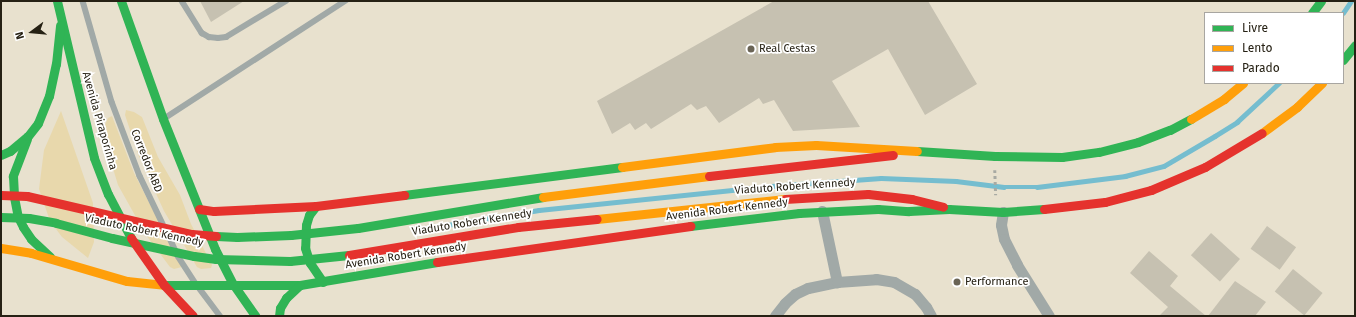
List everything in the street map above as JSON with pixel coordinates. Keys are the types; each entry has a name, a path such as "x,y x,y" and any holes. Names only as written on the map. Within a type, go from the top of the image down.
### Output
{"main road":[{"name":"Avenida Piraporinha","path":"57,1 84,119 100,172 111,200 135,246 164,285 193,316"},
{"path":"122,1 163,119 215,249 233,284 255,316"},
{"path":"1313,12 1321,1"},
{"path":"54,260 31,239 18,217 14,202 13,176 16,162 28,136 38,123 49,96 56,64 60,14"},
{"path":"1344,59 1355,45"},
{"path":"199,209 221,211 316,206 775,147 816,145 874,147 922,152 1039,158 1062,157 1099,152 1138,142 1170,130 1219,102 1242,84"},
{"name":"Avenida Robert Kennedy","path":"1,248 31,253 105,276 127,281 164,285 300,285 436,262 707,224 822,211 949,209 1003,212 1076,206 1132,196 1168,185 1206,167 1269,129 1298,107 1321,84"},
{"path":"1,155 28,136"},
{"name":"Viaduto Robert Kennedy","path":"1,195 27,196 53,201 172,230 214,236 238,237 315,234 535,198 743,172 922,152"},
{"name":"Viaduto Robert Kennedy","path":"1,217 29,218 56,223 112,238 194,256 290,261 330,258 518,227 747,202 828,195 868,194 912,199 949,209"},
{"path":"316,206 309,215 306,224 305,248 310,263 323,282"},
{"path":"279,316 280,308 286,298 300,285"}],"street":[{"path":"822,211 837,282"},
{"path":"1003,212 1000,225 1004,239 1017,265 1049,316"},
{"path":"775,316 785,303 795,294 808,288 837,282 876,279 894,282 915,294 926,307 931,316"}],"lane":[{"name":"Corredor ABD","path":"83,1 105,81 140,176 178,256 220,316"},
{"path":"182,1 202,33 209,37 218,38 226,37 286,1"},
{"path":"163,119 345,1"}],"path":[{"path":"996,177 996,193"}],"shaded area":[{"path":"126,110 134,112 142,117 158,157 180,195 191,224 212,265 211,268 201,269 197,267 164,211 138,154 125,115"},
{"path":"61,111 93,203 94,242 88,258 62,237 50,221 39,189 44,150"},
{"path":"112,116 134,173 182,267 174,269 170,267 146,235 118,185 108,152 105,125 108,118"}],"building":[{"path":"200,1 244,1 211,22"},
{"path":"774,1 928,1 977,84 925,115 888,49 832,81 860,127 793,131 774,100 763,104 759,98 719,123 706,106 697,110 691,104 651,129 646,123 635,130 630,123 612,134 597,101"},
{"path":"1267,226 1296,247 1280,270 1251,249"},
{"path":"1211,233 1240,259 1220,281 1191,255"},
{"path":"1149,251 1178,276 1170,286 1206,316 1159,316 1168,307 1130,273"},
{"path":"1293,269 1323,293 1304,315 1275,292"},
{"path":"1235,281 1266,302 1255,316 1208,316"}],"waterway":[{"path":"1344,12 1351,1"},
{"path":"429,228 539,210 771,186 881,178 956,181 1004,187 1037,187 1125,176 1164,166 1215,136 1237,122 1278,84"}],"traffic: fast":[{"path":"57,1 94,158 108,194 131,238"},
{"path":"121,1 163,119 215,249 233,284 255,316"},
{"path":"1313,12 1321,1"},
{"path":"1,155 10,151 28,136 38,123 49,96 56,64 60,25"},
{"path":"1344,59 1355,45"},
{"path":"917,151 995,156 1062,157 1099,152 1138,142 1170,130 1191,119"},
{"path":"27,139 13,176 14,197 18,217 23,227 31,239 50,257"},
{"path":"404,195 622,167"},
{"path":"216,236 237,237 291,235 358,228 543,197"},
{"path":"316,206 309,215 306,225 305,248 310,263 323,282"},
{"path":"690,226 799,213 878,209 909,211 949,209 1003,212 1044,209"},
{"path":"1,217 29,218 56,223 112,238 194,256 216,259 290,261 349,255"},
{"path":"164,285 300,285 437,262"},
{"path":"279,316 280,308 286,298 300,285"}],"traffic: slow":[{"path":"1191,119 1224,99 1242,84"},
{"path":"1262,133 1297,107 1321,84"},
{"path":"622,167 775,147 816,145 917,151"},
{"path":"543,197 709,176"},
{"path":"597,219 785,199"},
{"path":"1,248 31,253 127,281 164,285"}],"traffic: jam":[{"path":"1044,209 1105,202 1151,190 1205,167 1262,133"},
{"path":"709,176 893,155"},
{"path":"785,199 868,194 912,199 943,207"},
{"path":"1,195 27,196 192,234 216,236"},
{"path":"199,209 214,211 316,206 404,195"},
{"path":"349,255 518,227 597,219"},
{"path":"437,262 690,226"},
{"path":"131,238 164,285 193,316"}],"place":[{"name":"Real Cestas","path":"751,49"},
{"name":"Performance","path":"957,282"}]}
